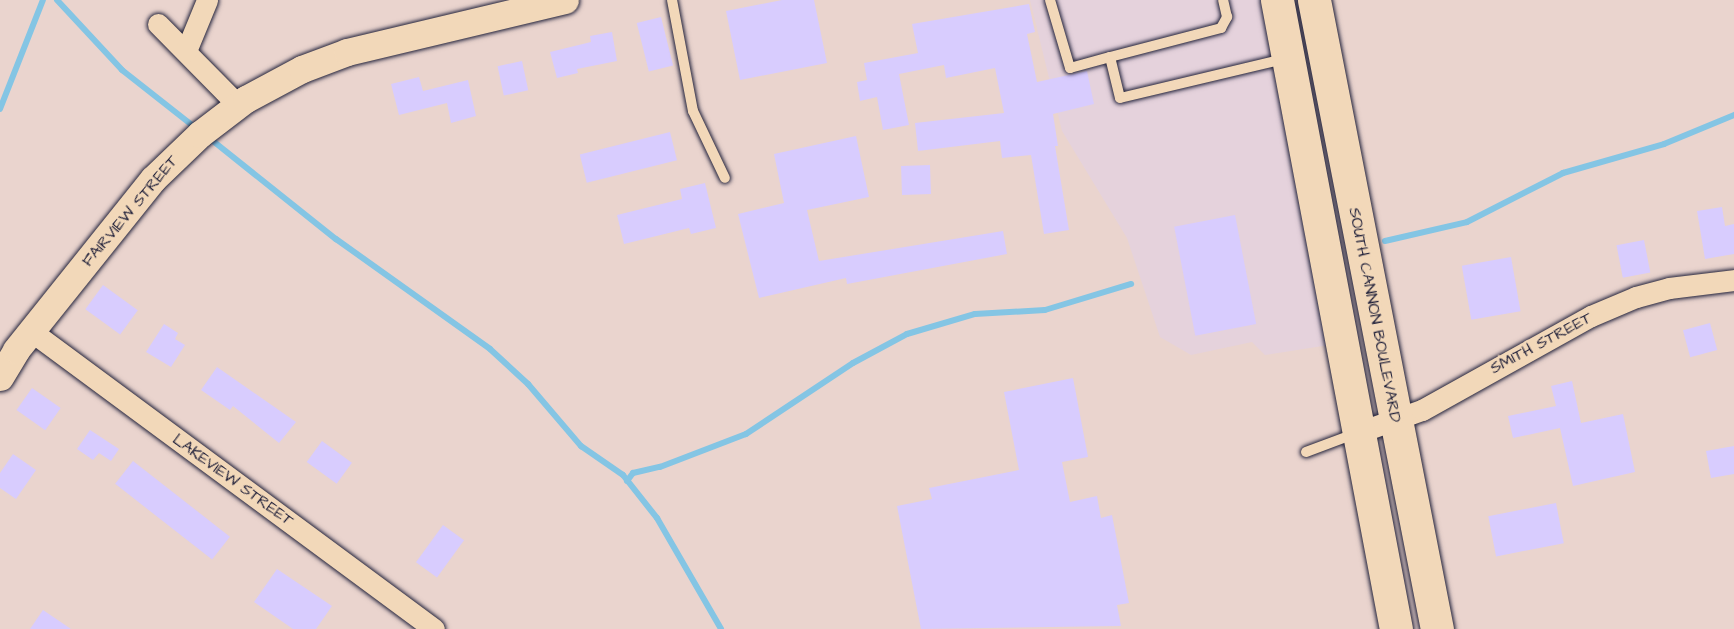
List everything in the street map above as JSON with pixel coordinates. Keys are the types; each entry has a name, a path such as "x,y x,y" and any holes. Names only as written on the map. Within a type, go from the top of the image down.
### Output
{"main road":[{"path":"1277,0 1357,433 1396,629"},
{"name":"SOUTH CANNON BOULEVARD","path":"1314,0 1437,629"}],"street":[{"path":"186,51 207,0"},
{"name":"FAIRVIEW STREET","path":"0,377 31,331 170,161 238,105 302,69 347,52 565,0"},
{"path":"158,24 238,105"},
{"name":"SMITH STREET","path":"1357,433 1422,410 1591,316 1636,297 1669,288 1734,280"},
{"name":"LAKEVIEW STREET","path":"31,331 434,629"}],"lane":[{"path":"672,0 693,111 725,178"},
{"path":"1050,0 1070,68 1221,28 1227,17 1223,0"},
{"path":"1110,57 1120,98 1287,59"},
{"path":"1306,452 1357,433"}],"shaded area":[{"path":"1030,0 1263,0 1329,345 1265,355 1252,342 1191,355 1160,337 1127,238 1062,131"}],"building":[{"path":"782,0 814,0 827,63 740,80 726,11"},
{"path":"1029,4 1035,32 1027,34 1037,82 1087,71 1094,104 1053,114 1058,146 1055,146 1069,230 1044,234 1031,155 1002,158 1000,141 918,151 915,123 1004,113 995,68 946,78 944,65 899,74 909,125 883,130 877,97 860,101 857,82 867,80 864,63 918,53 912,24"},
{"path":"661,17 673,66 649,72 637,23"},
{"path":"612,32 617,61 577,69 578,73 557,78 550,52 591,42 590,36"},
{"path":"522,61 528,90 504,96 498,66"},
{"path":"419,77 423,91 468,80 476,116 451,123 447,103 399,115 391,84"},
{"path":"670,132 677,160 587,183 580,154"},
{"path":"856,136 869,197 807,210 819,261 1003,231 1007,254 847,284 846,278 759,298 738,214 784,203 774,154"},
{"path":"930,165 931,194 902,195 901,166"},
{"path":"705,183 716,228 691,234 689,228 624,244 617,215 682,199 680,189"},
{"path":"1722,207 1725,226 1734,224 1734,254 1705,259 1697,211"},
{"path":"1235,215 1256,324 1195,336 1174,227"},
{"path":"1644,240 1650,272 1623,278 1617,245"},
{"path":"1511,257 1521,311 1471,320 1462,266"},
{"path":"103,285 138,310 120,335 85,309"},
{"path":"1710,323 1717,350 1690,357 1683,330"},
{"path":"164,324 178,333 175,339 185,345 171,367 146,352"},
{"path":"217,367 296,422 279,443 233,406 230,410 201,390"},
{"path":"1073,378 1088,457 1062,462 1070,502 1097,496 1101,518 1112,515 1129,603 1117,605 1121,626 921,629 897,506 932,499 929,488 1019,470 1004,392"},
{"path":"1572,381 1581,423 1623,414 1635,472 1573,486 1560,428 1513,438 1508,416 1556,406 1551,386"},
{"path":"32,388 61,408 45,430 17,410"},
{"path":"90,430 119,449 111,461 99,453 93,460 77,449"},
{"path":"322,441 352,463 337,484 307,462"},
{"path":"1734,446 1734,474 1711,478 1706,451"},
{"path":"13,454 36,470 16,499 0,488 0,473"},
{"path":"133,461 230,537 212,560 115,484"},
{"path":"1556,503 1564,543 1496,556 1488,516"},
{"path":"443,525 464,540 437,577 416,562"},
{"path":"277,569 332,606 316,629 293,629 254,602"},
{"path":"43,610 71,629 30,629"}],"waterway":[{"path":"0,109 43,0"},
{"path":"57,0 122,70 197,129"},
{"path":"1385,241 1467,222 1563,173 1664,144 1734,115"},
{"path":"208,137 336,239 490,349 528,384 581,446 623,475 657,518 721,629"},
{"path":"627,481 633,473 660,467 746,434 853,363 907,334 975,314 1045,310 1131,284"}]}
